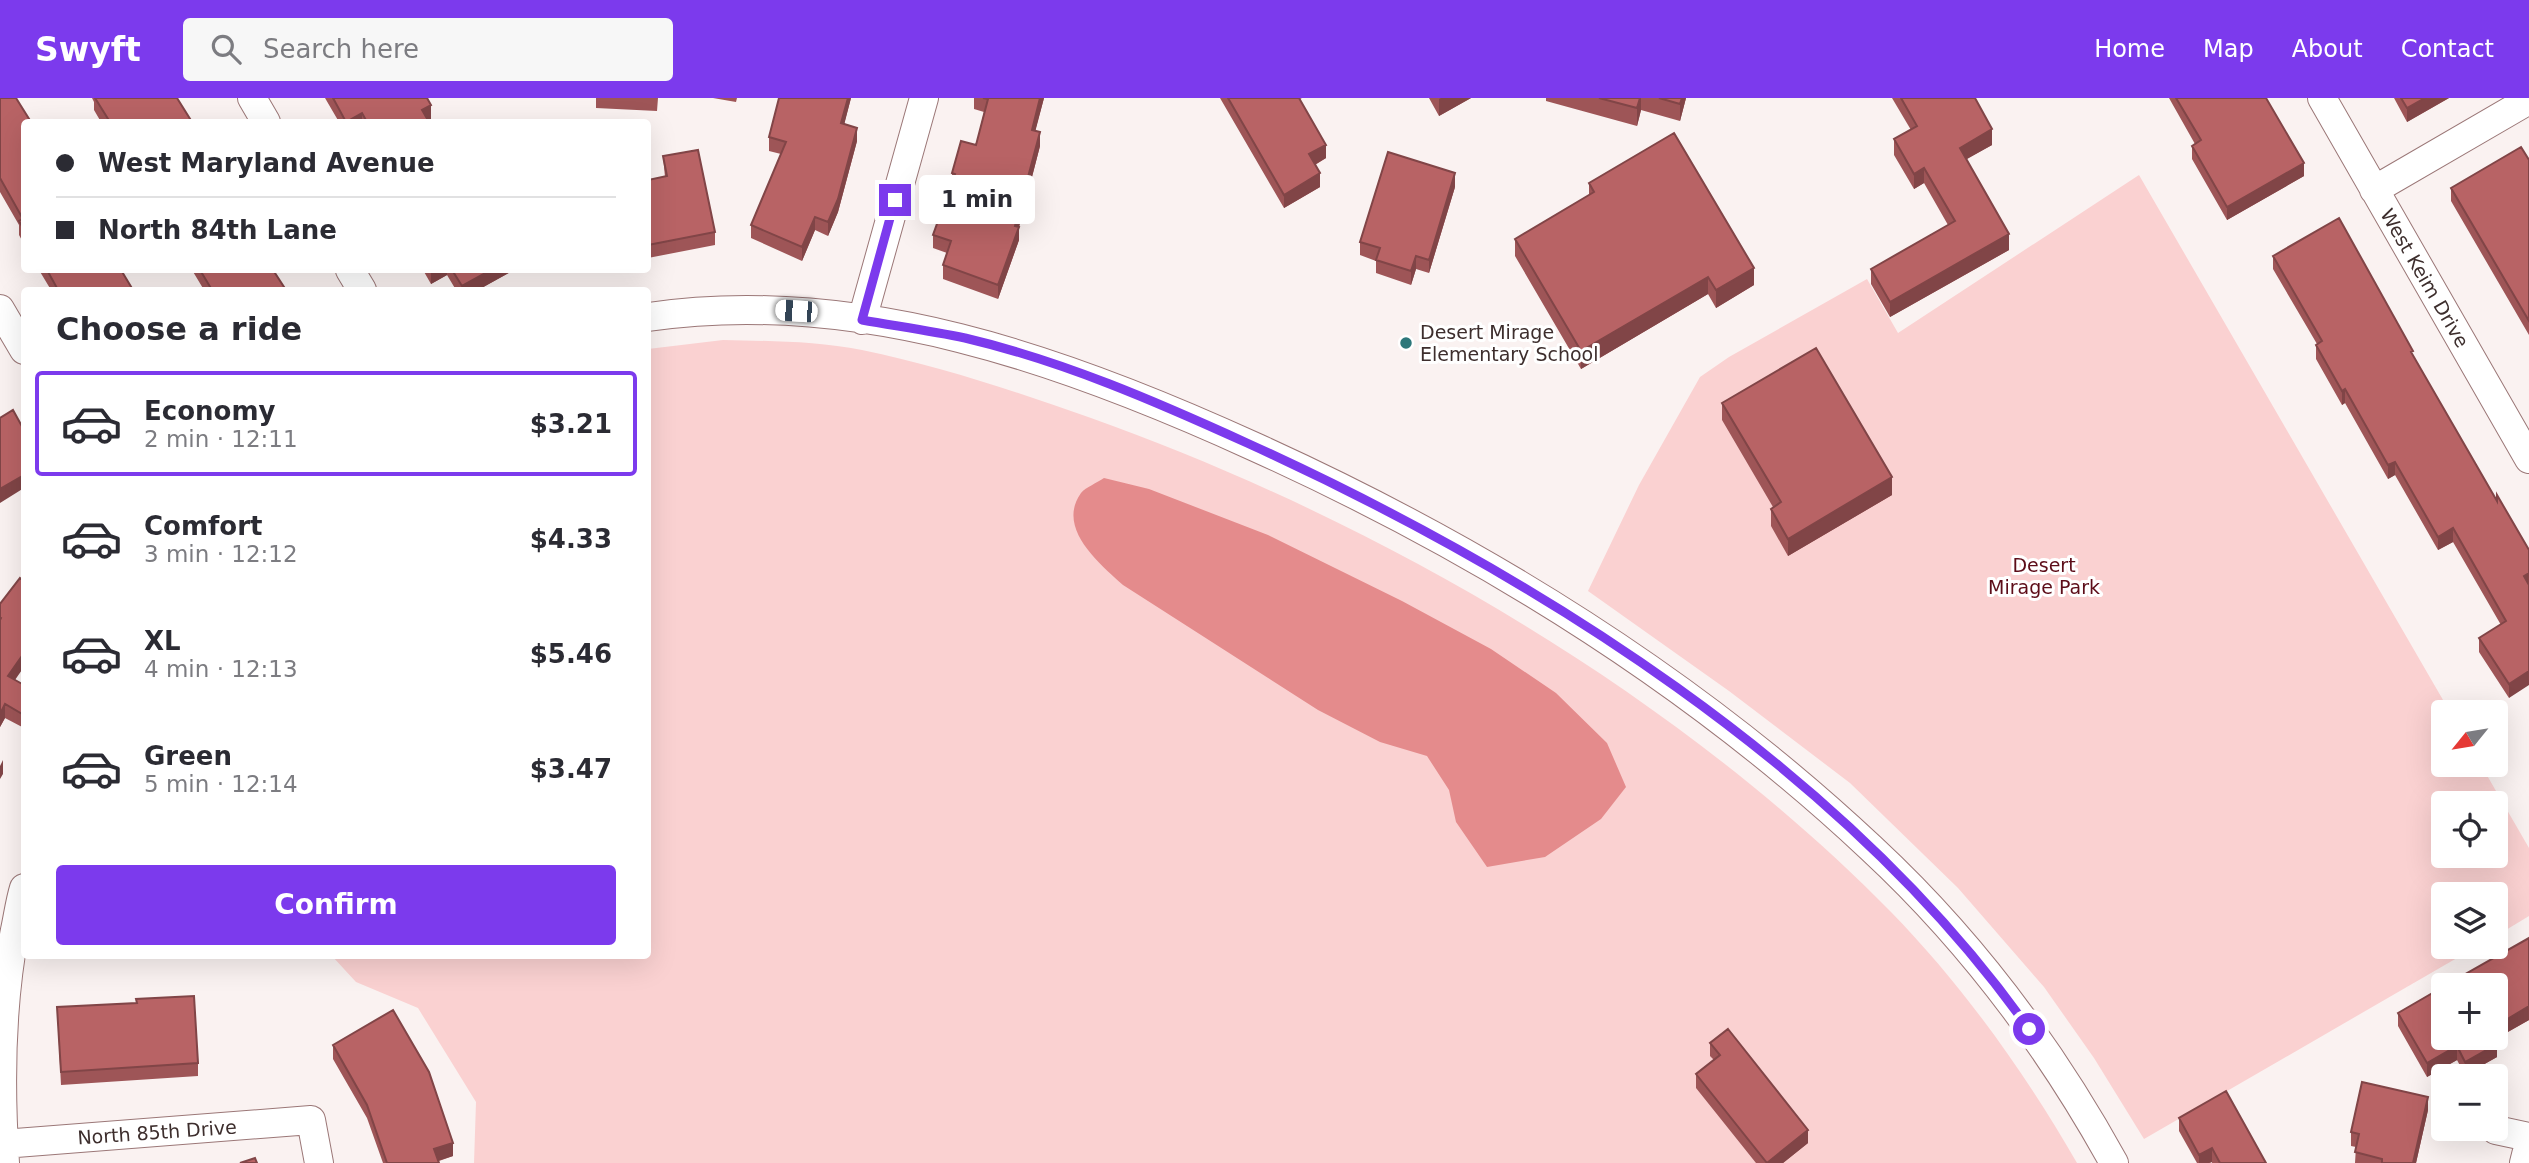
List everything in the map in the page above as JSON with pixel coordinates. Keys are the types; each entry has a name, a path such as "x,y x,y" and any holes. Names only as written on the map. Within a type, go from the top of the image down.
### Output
{"street":[{"path":"252,98 264,119"},
{"path":"862,320 924,98"},
{"name":"West Keim Drive","path":"2322,98 2529,459"},
{"path":"2374,190 2529,100"},
{"path":"651,317 735,308 818,313 965,338 1055,365 1172,409 1321,477 1461,552 1619,648 1718,720 1813,795 1873,849 1928,905 2015,1009 2059,1070 2114,1163"},
{"path":"0,309 14,347"},
{"path":"4,1153 2,1036 16,889"},
{"name":"North 85th Drive","path":"4,1153 311,1120 319,1163"},
{"path":"2508,1133 2529,1137"},
{"path":"2524,1163 2529,1143"}],"green space":[{"name":"Desert Mirage Park","path":"2139,175 2443,700 2431,700 2431,777 2488,777 2496,791 2431,791 2431,868 2508,868 2508,812 2529,848 2529,916 2508,929 2508,882 2431,882 2431,959 2455,959 2144,1139 2094,1058 2044,987 1958,888 1850,783 1729,691 1588,591 1639,485 1700,377 1729,357 1867,279 1898,333"},
{"path":"723,340 810,343 891,356 949,372 1091,418 1199,460 1307,508 1414,562 1518,622 1619,687 1716,757 1807,832 1891,912 1944,970 2015,1064 2077,1163 474,1163 476,1102 418,1008 356,982 335,959 651,959 651,349"}],"shaded area":[{"path":"1104,478 1149,489 1268,535 1402,601 1491,649 1556,693 1607,743 1626,787 1601,819 1545,857 1487,867 1456,822 1449,790 1427,756 1380,742 1318,710 1123,585 1103,566 1084,544 1074,519 1075,506 1081,493"}],"building":[{"path":"0,98 16,98 29,119 21,119 21,215 0,178"},
{"path":"95,98 177,98 190,119 108,119"},
{"path":"333,98 427,98 431,105 422,110 427,119 365,119 362,113 351,119 344,119"},
{"path":"779,98 848,98 841,123 857,128 838,199 828,222 815,217 802,247 751,225 786,142 769,137"},
{"path":"983,98 1040,98 1032,130 1040,132 1015,226 1019,227 998,285 943,265 951,241 933,235 955,174 952,173 961,141 976,145 988,99"},
{"path":"1228,98 1299,98 1326,145 1309,154 1320,173 1284,195"},
{"path":"1599,98 1640,98 1637,108"},
{"path":"1659,98 1682,98 1680,104"},
{"path":"1901,98 1975,98 1992,129 1960,148 2009,234 1890,302 1871,269 1955,221 1924,168 1914,174 1894,139 1917,126"},
{"path":"2176,98 2266,98 2304,163 2227,207 2192,146 2201,140"},
{"path":"2401,98 2425,98 2407,108"},
{"path":"1674,133 1754,268 1716,290 1708,277 1581,351 1515,239 1594,192 1589,183"},
{"path":"2521,147 2529,160 2529,321 2451,188"},
{"path":"698,150 715,232 651,244 651,179 667,176 663,156"},
{"path":"1388,152 1455,173 1429,260 1416,256 1411,271 1376,260 1380,248 1360,242"},
{"path":"2339,218 2413,351 2411,352 2497,501 2497,495 2529,550 2529,573 2524,576 2529,585 2529,671 2509,684 2479,638 2506,621 2453,528 2438,537 2395,462 2388,465 2345,389 2342,391 2316,345 2322,341 2273,256"},
{"path":"49,273 123,273 131,287 56,287"},
{"path":"202,273 275,273 284,287 210,287"},
{"path":"454,273 486,273 462,286"},
{"path":"1816,348 1892,477 1788,539 1771,509 1781,502 1722,403"},
{"path":"13,410 21,425 21,477 0,489 0,418"},
{"path":"21,579 21,657 8,676 21,683 21,713 5,704 0,714 0,604"},
{"path":"2529,938 2529,1006 2508,1019 2508,973 2467,973 2492,959 2508,959 2508,950"},
{"path":"2431,994 2431,1050 2450,1050 2427,1063 2398,1013"},
{"path":"194,996 198,1063 61,1072 57,1007 137,1003 136,999"},
{"path":"393,1010 429,1072 453,1143 434,1149 439,1163 387,1163 367,1105 333,1045"},
{"path":"1728,1029 1808,1130 1767,1163 1696,1074 1720,1055 1710,1043"},
{"path":"2459,1050 2486,1050 2465,1062"},
{"path":"2362,1082 2428,1097 2413,1163 2382,1163 2382,1159 2355,1152 2359,1134 2351,1132"},
{"path":"2226,1091 2266,1163 2220,1163 2212,1148 2199,1155 2179,1118"},
{"path":"255,1158 257,1163 240,1163"}],"place":[{"name":"Desert Mirage Elementary School","path":"1406,343"}],"route":[{"path":"895,200 862,320 965,338 1055,365 1172,409 1361,497 1559,610 1681,692 1813,795 1873,849 1928,905 2029,1029"}]}
